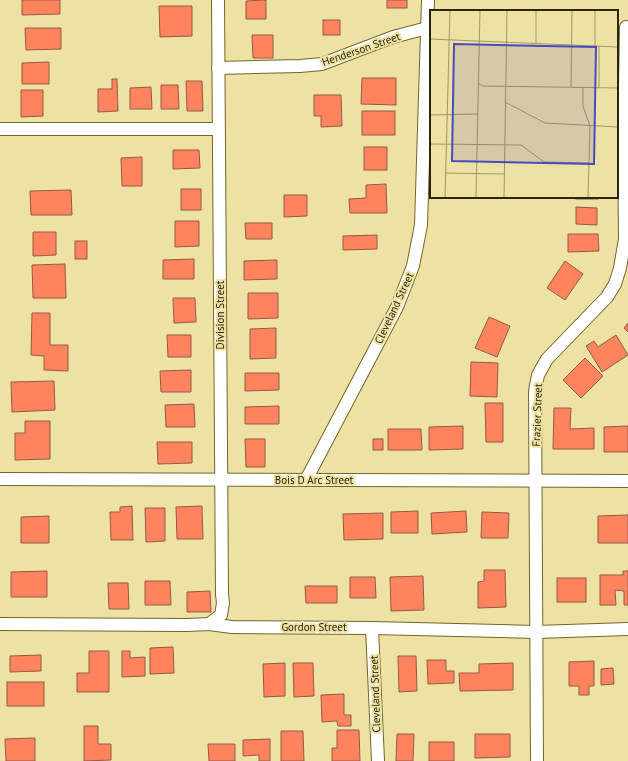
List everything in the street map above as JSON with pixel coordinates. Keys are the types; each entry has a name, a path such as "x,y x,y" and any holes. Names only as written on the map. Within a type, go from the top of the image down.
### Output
{"street":[{"name":"Division Street","path":"209,624 221,615 224,603 222,594 218,0"},
{"name":"Cleveland Street","path":"306,480 397,307 414,266 421,225 424,112 430,27 428,0"},
{"name":"Henderson Street","path":"218,68 322,64 392,37 430,27"},
{"name":"Frazier Street","path":"536,761 535,391 538,375 547,359 607,297 615,284 620,268 624,239 624,27"},
{"path":"0,129 218,128"},
{"name":"Bois D Arc Street","path":"0,479 628,481"},
{"name":"Gordon Street","path":"0,624 209,624 232,627 372,628 536,632 628,629"},
{"name":"Cleveland Street","path":"372,628 378,761"}],"building":[{"path":"22,0 60,0 60,14 22,15"},
{"path":"266,0 266,19 246,19 246,1"},
{"path":"387,0 407,0 407,8 387,8"},
{"path":"159,6 192,6 192,36 160,37"},
{"path":"323,20 340,20 340,35 323,35"},
{"path":"25,28 61,28 61,49 26,50"},
{"path":"252,35 273,35 273,58 253,58"},
{"path":"49,62 49,84 22,84 22,63"},
{"path":"362,78 396,78 396,105 361,104"},
{"path":"112,79 117,79 118,111 98,112 98,89 112,89"},
{"path":"186,81 202,81 203,111 187,111"},
{"path":"161,85 178,85 179,109 161,109"},
{"path":"151,87 152,109 130,109 130,88"},
{"path":"21,90 43,90 43,116 21,117"},
{"path":"314,95 341,95 342,126 321,127 321,116 314,116"},
{"path":"362,111 395,111 395,135 362,135"},
{"path":"364,147 387,147 387,170 364,170"},
{"path":"173,150 199,150 200,168 173,169"},
{"path":"142,157 142,186 122,186 121,158"},
{"path":"386,184 387,213 350,213 349,199 366,198 366,185"},
{"path":"181,189 201,189 201,210 181,210"},
{"path":"71,190 72,215 31,215 30,191"},
{"path":"284,195 307,195 307,216 284,217"},
{"path":"576,198 598,198 598,199"},
{"path":"576,207 597,208 597,225 576,224"},
{"path":"175,221 199,221 199,246 175,247"},
{"path":"245,223 272,223 272,239 246,239"},
{"path":"33,232 56,232 56,255 33,256"},
{"path":"568,234 598,234 599,251 568,252"},
{"path":"377,235 377,249 343,250 343,236"},
{"path":"75,241 87,241 87,259 75,259"},
{"path":"194,259 194,279 163,279 163,260"},
{"path":"277,260 277,279 244,280 244,261"},
{"path":"565,261 583,274 565,300 547,288"},
{"path":"65,264 66,298 33,298 32,265"},
{"path":"248,293 278,293 278,318 248,319"},
{"path":"173,298 195,298 196,322 174,323"},
{"path":"32,313 50,313 50,345 68,345 68,371 44,370 44,356 31,355"},
{"path":"489,317 510,326 497,357 475,348"},
{"path":"628,323 628,332 624,328"},
{"path":"276,328 276,358 250,359 250,329"},
{"path":"167,335 191,335 191,357 168,357"},
{"path":"616,335 628,355 602,372 586,346 594,341 598,347"},
{"path":"585,358 603,376 581,398 563,380"},
{"path":"471,362 498,363 497,397 470,396"},
{"path":"191,370 191,392 161,392 160,371"},
{"path":"245,373 279,373 279,390 245,391"},
{"path":"54,381 55,410 12,412 11,382"},
{"path":"485,403 503,403 503,442 486,442"},
{"path":"194,404 195,427 166,427 165,405"},
{"path":"279,406 279,424 245,424 245,407"},
{"path":"554,408 571,408 570,429 594,428 594,449 553,449"},
{"path":"25,421 50,421 50,459 15,460 15,433 25,433"},
{"path":"463,426 463,449 429,450 429,427"},
{"path":"628,426 628,452 604,452 604,427"},
{"path":"388,429 421,429 422,450 388,450"},
{"path":"245,439 265,439 265,467 246,467"},
{"path":"373,439 383,439 383,450 373,450"},
{"path":"157,442 192,442 192,463 158,464"},
{"path":"132,506 133,540 111,540 110,512 120,512 120,507"},
{"path":"202,506 203,539 177,539 176,507"},
{"path":"145,508 165,508 165,541 146,542"},
{"path":"418,511 418,533 391,533 391,512"},
{"path":"466,511 467,532 432,534 431,513"},
{"path":"482,512 509,513 508,538 481,538"},
{"path":"383,513 383,539 344,540 343,514"},
{"path":"628,515 628,543 598,543 598,516"},
{"path":"49,516 49,543 21,543 21,517"},
{"path":"484,570 505,570 506,607 478,608 478,582 484,581"},
{"path":"47,571 47,597 11,597 11,572"},
{"path":"623,571 628,571 628,605 624,605 624,591 615,590 616,605 600,605 600,575 623,575"},
{"path":"423,576 424,610 391,611 390,577"},
{"path":"350,577 375,577 376,598 350,598"},
{"path":"557,578 586,578 586,602 557,602"},
{"path":"145,581 170,581 171,605 145,605"},
{"path":"108,583 128,583 129,609 109,609"},
{"path":"305,586 337,586 337,603 306,603"},
{"path":"210,591 211,612 187,612 187,592"},
{"path":"173,647 174,673 150,674 150,648"},
{"path":"89,651 109,651 109,692 77,692 77,673 89,673"},
{"path":"122,651 130,651 130,658 145,657 145,676 122,677"},
{"path":"41,655 41,671 10,672 10,656"},
{"path":"398,656 416,656 417,691 399,692"},
{"path":"427,660 446,660 446,671 454,671 454,683 428,684"},
{"path":"594,661 594,686 589,686 589,695 579,695 579,686 569,686 569,662"},
{"path":"285,663 285,696 264,697 263,664"},
{"path":"293,663 313,663 314,696 294,697"},
{"path":"513,663 513,690 460,691 459,673 479,673 479,664"},
{"path":"613,668 614,684 601,685 601,669"},
{"path":"7,682 44,682 44,706 7,706"},
{"path":"344,694 344,715 351,715 351,726 338,726 337,721 322,722 321,695"},
{"path":"84,726 98,726 98,744 111,744 111,760 84,761"},
{"path":"337,730 359,730 360,761 332,761 332,748 337,748"},
{"path":"281,731 303,731 304,761 281,761"},
{"path":"397,734 414,734 413,761 396,761"},
{"path":"475,734 510,734 510,757 475,758"},
{"path":"35,738 35,761 6,761 5,739"},
{"path":"270,739 270,761 259,761 259,755 243,756 243,740"},
{"path":"429,742 454,742 454,761 429,761"},
{"path":"208,744 235,744 235,761 209,761"}]}
